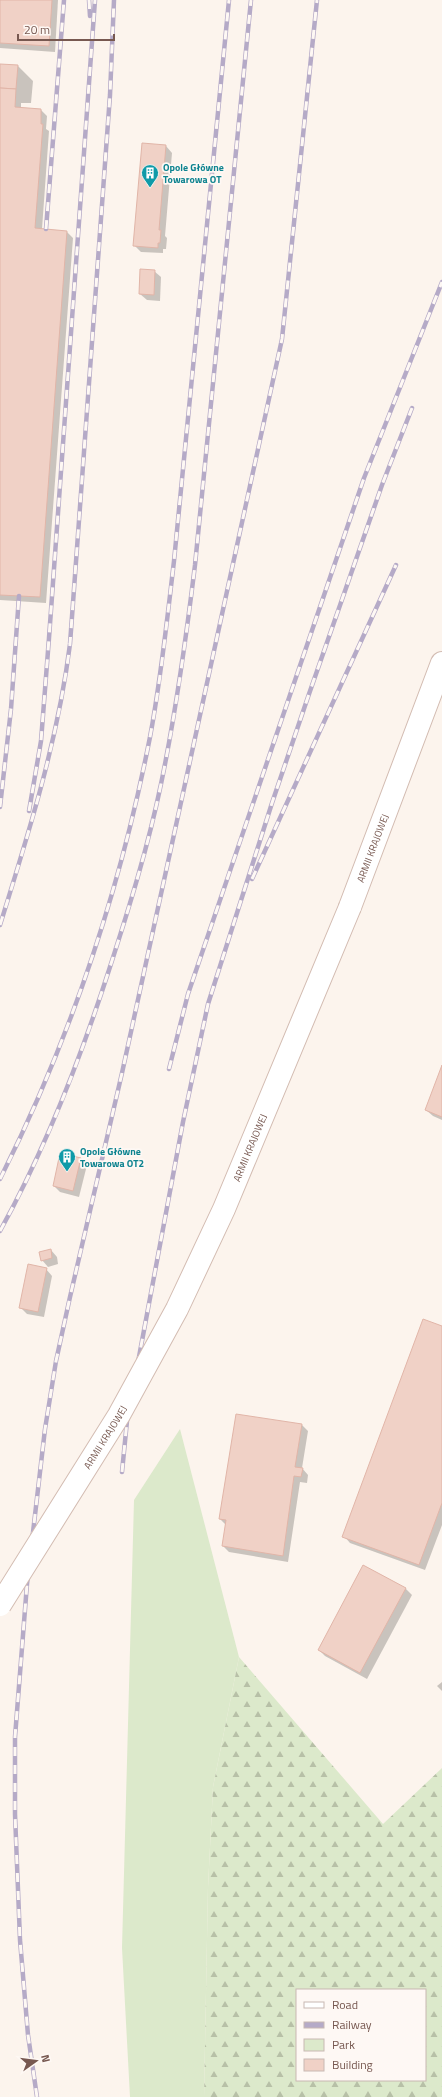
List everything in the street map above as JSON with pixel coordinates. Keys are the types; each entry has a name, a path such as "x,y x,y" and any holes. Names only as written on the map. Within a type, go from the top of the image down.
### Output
{"main road":[{"name":"ARMII KRAJOWEJ","path":"0,1605 119,1415 177,1309 224,1209 350,907 442,663"}],"green space":[{"path":"180,1429 239,1657 213,1787 208,1887 204,2097 130,2097 122,1948 134,1500"},
{"path":"239,1657 383,1824 442,1768 442,2097 204,2097 208,1887 213,1787"}],"building":[{"path":"0,0 52,0 49,46 0,43"},
{"path":"0,64 18,65 16,89 0,88"},
{"path":"0,88 16,89 15,107 41,109 41,124 43,124 35,228 67,231 40,597 0,595"},
{"name":"Opole Główne Towarowa OT","path":"142,143 166,145 159,230 161,230 160,243 158,243 158,248 133,246"},
{"path":"140,269 155,270 154,295 139,294"},
{"path":"442,1065 442,1117 425,1110"},
{"name":"Opole Główne Towarowa OT2","path":"60,1153 81,1158 73,1191 53,1186"},
{"path":"51,1249 52,1258 41,1261 39,1252"},
{"path":"28,1264 47,1268 38,1312 19,1308"},
{"path":"423,1319 442,1326 442,1503 419,1565 342,1537"},
{"path":"236,1414 302,1424 295,1467 303,1468 301,1477 294,1476 283,1556 222,1546 226,1520 219,1519"},
{"path":"363,1565 406,1588 360,1673 318,1650"}],"railway":[{"path":"46,229 64,0"},
{"path":"89,0 90,16"},
{"path":"29,811 41,741 95,0"},
{"path":"0,925 32,821 50,751 65,680 70,644 110,95 114,0"},
{"path":"0,1179 49,1073 90,963 124,851 150,737 161,671 174,561 229,0"},
{"path":"0,1231 17,1200 47,1136 86,1037 131,901 161,784 180,675 195,565 251,0"},
{"path":"37,2097 28,2035 20,1940 15,1814 15,1737 27,1584 45,1429 56,1361 122,1073 282,339 317,0"},
{"path":"169,1069 188,994 364,478 442,282"},
{"path":"122,1472 127,1421 183,1122 208,1004 272,803 309,694 382,485 412,408"},
{"path":"252,879 396,565"},
{"path":"0,807 11,709 19,596"}],"place":[{"name":"Opole Główne Towarowa OT","path":"150,188"},
{"name":"Opole Główne Towarowa OT2","path":"67,1172"}]}
